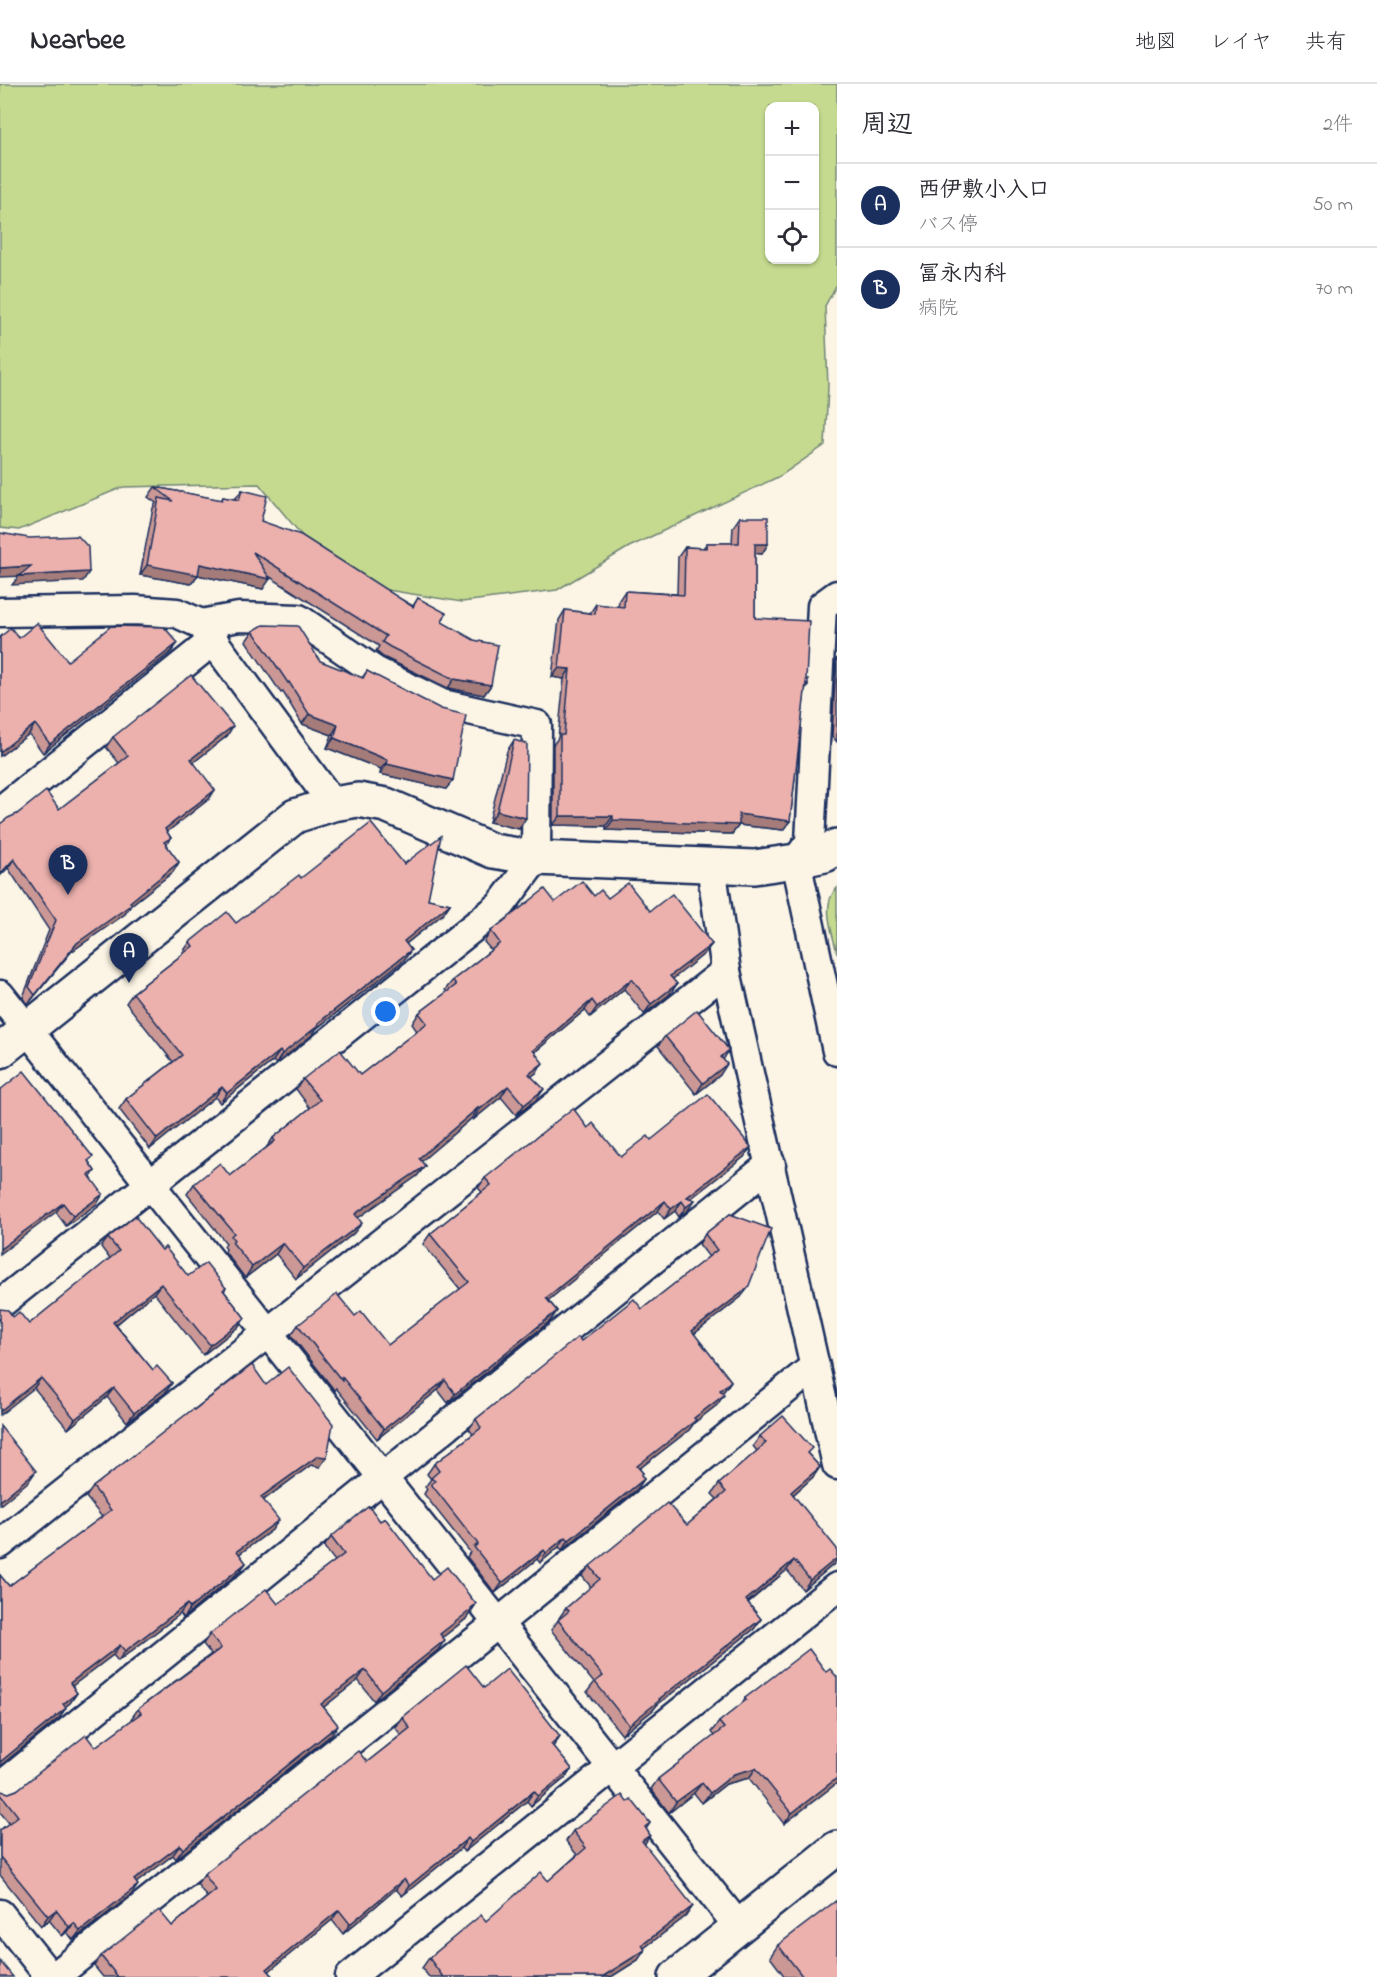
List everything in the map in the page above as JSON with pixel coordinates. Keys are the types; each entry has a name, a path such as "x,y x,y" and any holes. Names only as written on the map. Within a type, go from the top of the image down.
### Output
{"street":[{"path":"837,595 822,606 810,842 796,861 837,1051"},
{"path":"0,612 135,610 177,613 208,632 333,804"},
{"path":"0,811 208,632 239,617 299,619 375,671 442,704 537,725 536,858 500,906 0,1304"},
{"path":"0,1051 295,816 333,804 358,800 386,805 494,851 536,858 754,867 825,855 837,846"},
{"path":"711,865 726,971 837,1465"},
{"path":"0,1544 726,971"},
{"path":"0,995 497,1624 740,1927"},
{"path":"0,1787 771,1164"},
{"path":"0,1914 52,1977 497,1624 815,1366"},
{"path":"350,1977 837,1587"},
{"path":"676,1977 837,1848"}],"green space":[{"path":"0,84 837,84 837,284 825,306 828,387 825,445 780,476 629,547 557,590 462,602 381,589 313,549 259,484 123,487 19,530 0,528"},
{"path":"837,888 837,953 828,911 829,902"}],"building":[{"path":"155,487 222,500 223,497 239,500 242,490 267,496 261,521 301,535 413,607 418,598 446,613 442,622 474,640 498,645 491,685 454,679 390,647 382,642 386,636 253,552 270,579 200,564 198,575 147,565 159,498 173,501"},
{"path":"740,517 768,517 768,544 755,544 755,618 809,621 806,680 808,679 808,686 806,683 790,821 739,814 739,825 613,820 613,816 560,816 560,735 564,735 570,669 559,668 565,610 595,614 596,604 624,607 625,591 684,595 685,547 706,548 707,543 739,543"},
{"path":"0,533 29,538 78,536 88,547 89,572 19,576 31,566 0,568"},
{"path":"37,623 68,661 111,626 164,627 178,643 50,744 35,724 0,752 0,637 11,628 19,638"},
{"path":"263,625 298,626 320,661 363,678 367,671 441,709 466,715 453,780 387,764 388,760 334,738 338,725 309,714 253,631"},
{"path":"191,675 233,726 191,759 215,790 165,829 171,838 164,842 179,862 130,902 132,904 77,943 35,995 29,987 56,920 14,859 0,874 0,824 46,791 59,809 128,756 113,737"},
{"path":"514,740 527,744 526,818 497,811"},
{"path":"371,823 404,864 441,836 428,899 450,904 404,941 411,950 318,1023 319,1025 282,1054 280,1051 227,1093 222,1087 157,1139 126,1099 182,1055 133,993 193,946 190,942 227,912 236,923 299,875 301,878"},
{"path":"582,881 594,896 601,890 608,898 628,883 650,911 672,894 712,944 670,976 677,984 651,1004 632,979 597,1007 592,1000 533,1050 543,1063 529,1074 544,1089 524,1105 508,1086 480,1109 479,1107 419,1158 425,1166 355,1214 362,1223 303,1268 283,1243 252,1267 232,1242 234,1240 231,1236 234,1233 194,1184 220,1163 230,1176 275,1141 273,1138 320,1100 303,1079 340,1050 360,1075 427,1023 419,1013 456,985 453,980 500,943 491,931 545,889 555,902"},
{"path":"697,1010 729,1050 721,1057 727,1064 703,1083 665,1036"},
{"path":"24,1071 93,1157 88,1161 95,1171 89,1175 103,1194 73,1216 63,1203 0,1249 0,1090"},
{"path":"708,1094 751,1147 687,1197 695,1200 686,1207 682,1201 671,1209 665,1201 546,1298 557,1311 455,1394 445,1380 384,1429 298,1325 337,1294 355,1316 361,1311 388,1345 469,1282 430,1234 491,1185 485,1178 573,1108 588,1128 593,1123 621,1157 648,1136 651,1140"},
{"path":"730,1214 771,1229 748,1288 692,1331 731,1381 720,1390 724,1395 637,1466 643,1473 641,1475 644,1479 569,1540 566,1537 546,1553 544,1550 502,1583 474,1547 478,1544 431,1484 435,1481 431,1478 439,1471 434,1464 481,1428 476,1419 578,1337 581,1341 634,1299 642,1309 717,1250 705,1234"},
{"path":"135,1216 162,1250 165,1247 188,1276 206,1263 226,1288 223,1290 245,1318 210,1345 161,1284 113,1322 153,1370 157,1366 172,1383 134,1413 114,1388 75,1419 41,1378 0,1411 0,1309 8,1310 13,1317 19,1312 29,1324 119,1251 108,1238"},
{"path":"252,1365 266,1385 288,1367 333,1424 327,1457 318,1456 261,1497 279,1520 237,1551 246,1563 190,1608 187,1604 125,1651 120,1645 70,1683 77,1693 63,1704 66,1708 0,1762 0,1575 9,1586 111,1510 93,1487"},
{"path":"783,1416 812,1448 807,1453 820,1467 791,1492 837,1549 837,1558 810,1580 794,1560 746,1600 761,1619 629,1725 595,1682 603,1676 558,1620 569,1611 566,1608 600,1579 590,1566 667,1503 687,1525 726,1492 719,1484 766,1443 760,1436"},
{"path":"0,1426 36,1471 0,1501"},
{"path":"369,1506 380,1521 385,1518 432,1579 447,1567 476,1604 440,1634 445,1640 381,1691 365,1670 321,1704 338,1725 183,1849 180,1845 134,1880 138,1885 80,1931 74,1923 69,1927 56,1910 48,1916 0,1857 0,1830 18,1816 0,1791 9,1793 17,1790 86,1735 95,1747 141,1713 138,1709 221,1648 210,1634 266,1589 278,1604 344,1554 331,1537"},
{"path":"809,1649 826,1672 830,1669 837,1677 837,1778 792,1813 756,1768 734,1774 710,1793 702,1783 676,1802 658,1779 724,1728 719,1722 746,1700 745,1698"},
{"path":"466,1665 484,1688 507,1669 560,1736 551,1744 572,1769 538,1796 534,1791 471,1842 468,1838 409,1886 404,1879 350,1924 339,1910 267,1969 274,1977 118,1977 101,1956 159,1910 172,1926 216,1890 204,1874 358,1751 367,1762 410,1728 402,1717"},
{"path":"622,1795 627,1802 631,1799 650,1823 645,1827 650,1835 642,1841 693,1906 642,1945 645,1950 602,1977 443,1977 429,1958 481,1915 486,1921 541,1872 548,1881 586,1848 573,1831"},
{"path":"837,1900 837,1977 803,1977 778,1945"},
{"path":"0,1961 13,1977 0,1977"}],"place":[{"name":"冨永内科","path":"68,895"},
{"name":"西伊敷小入口","path":"129,983"}]}
